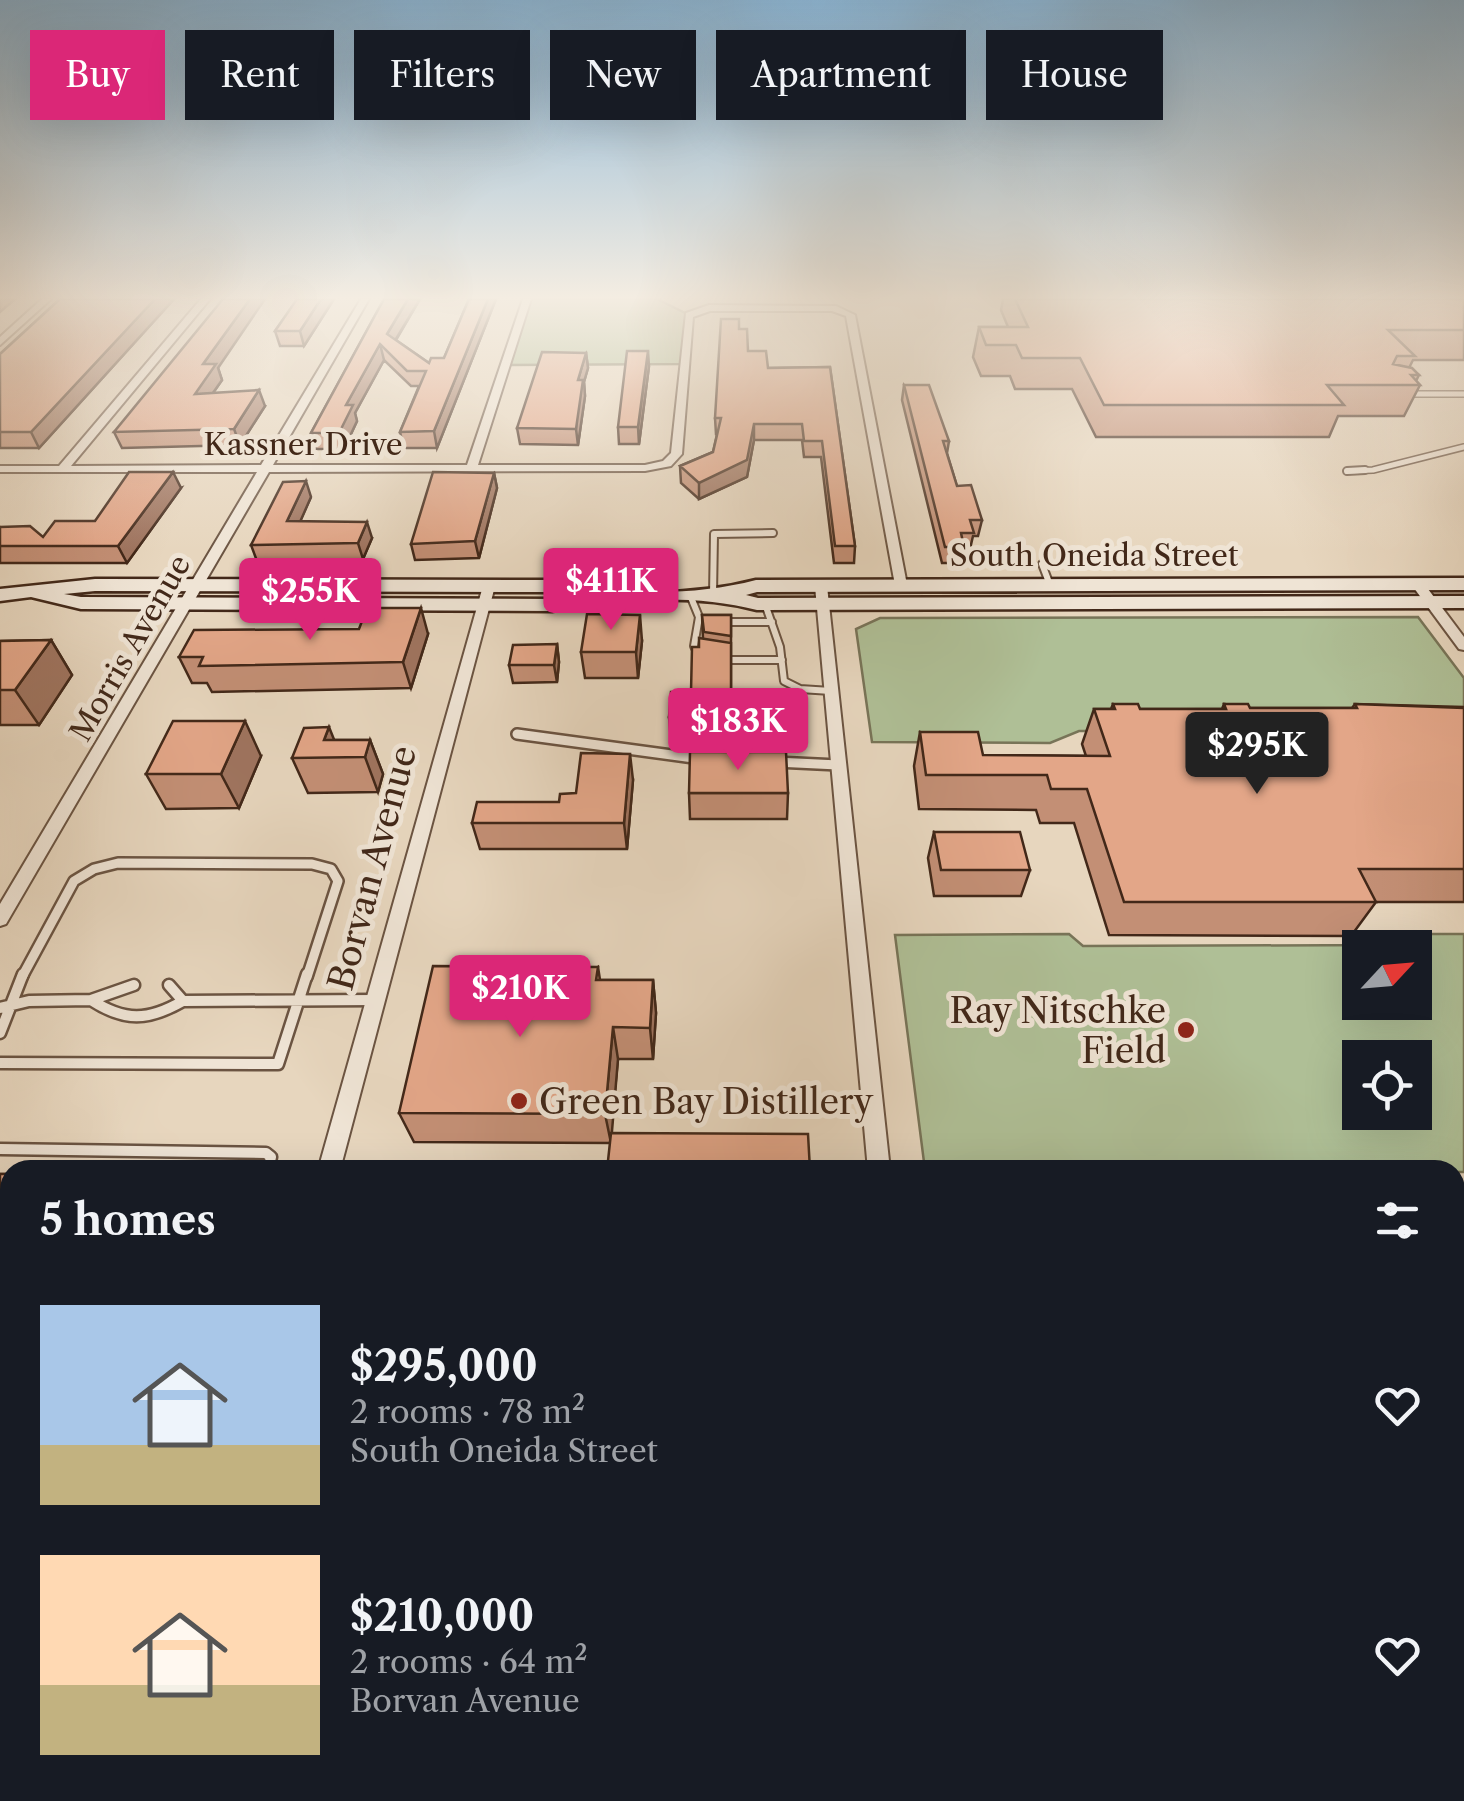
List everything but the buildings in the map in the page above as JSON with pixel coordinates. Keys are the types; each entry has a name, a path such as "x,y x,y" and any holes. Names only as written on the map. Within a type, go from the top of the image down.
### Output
{"street":[{"path":"62,469 135,383"},
{"name":"Morris Avenue","path":"0,920 316,383"},
{"path":"472,468 500,383"},
{"name":"Kassner Drive","path":"0,469 645,468 666,464 676,454 682,383"},
{"name":"Kassner Drive","path":"862,383 900,585"},
{"path":"1416,584 1464,646"},
{"name":"South Oneida Street","path":"719,595 769,613 822,595 900,585 1464,584"},
{"name":"South Oneida Street","path":"0,595 38,594 94,585 196,586 486,596 552,604 602,596 719,595 756,586 822,595 1464,602"},
{"name":"South Oneida Street","path":"38,594 81,604 486,596"},
{"path":"822,595 878,1160"},
{"name":"Borvan Avenue","path":"332,1160 486,596"}],"lane":[{"path":"1400,394 1464,394"},
{"path":"1347,471 1373,470 1464,448"},
{"path":"719,595 714,534 773,533"},
{"path":"1042,564 1050,585"},
{"path":"690,596 699,617 694,646 699,655 722,660 782,660"},
{"path":"696,622 769,613 784,681 800,690 831,691"},
{"path":"517,734 708,760"},
{"path":"764,762 838,765"},
{"path":"0,1034 14,1005 19,982 74,881 94,869 118,863 312,864 331,869 338,881 278,1064 0,1063"},
{"path":"0,1008 91,1000 134,985"},
{"path":"169,985 182,1001"},
{"path":"91,1000 118,1018 156,1018 182,1001 375,1000"},
{"path":"0,1149 266,1153 270,1160"}],"green space":[{"path":"1418,617 1464,678 1464,731 1079,731 1050,743 872,742 856,629 880,618"},
{"name":"Ray Nitschke Field","path":"1069,934 1083,946 1342,945 1342,1020 1432,1020 1432,934 1464,934 1464,1160 924,1160 895,935"}],"place":[{"name":"Ray Nitschke Field","path":"1186,1030"},
{"name":"Green Bay Distillery","path":"519,1101"}]}
